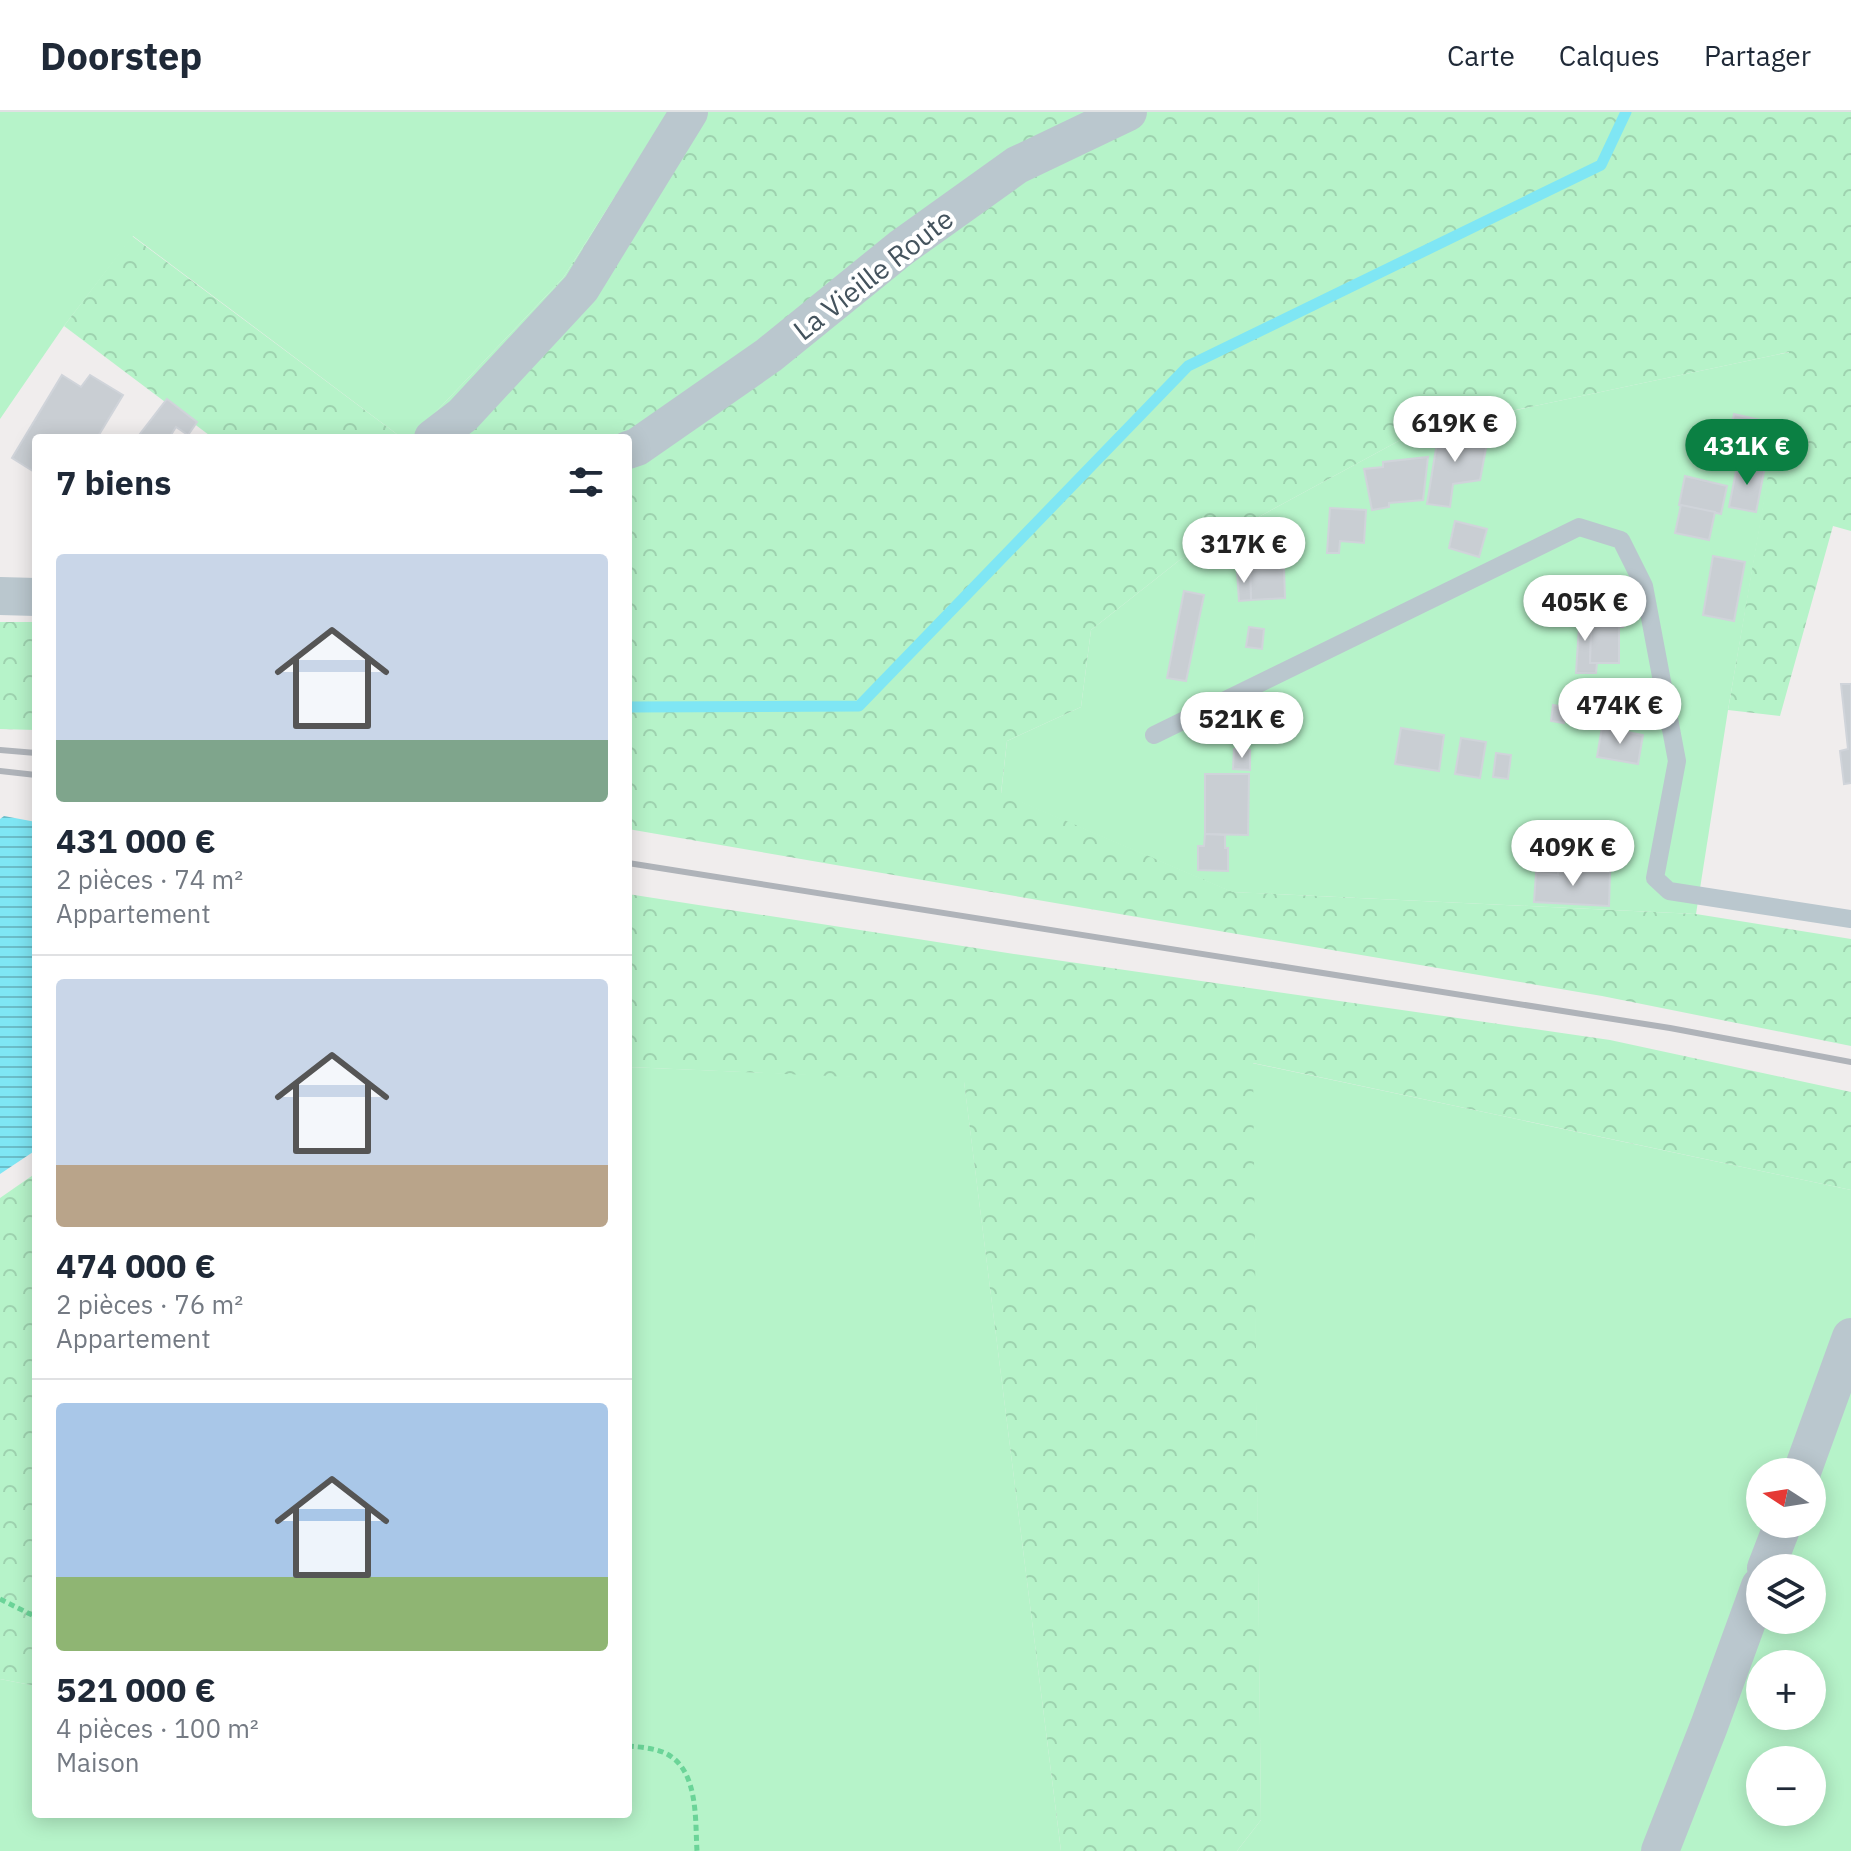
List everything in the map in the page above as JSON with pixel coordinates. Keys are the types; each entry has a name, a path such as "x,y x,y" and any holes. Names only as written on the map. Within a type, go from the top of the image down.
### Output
{"street":[{"path":"438,434 463,415 581,288 689,112"},
{"name":"La Vieille Route","path":"632,449 769,355 901,248 1017,165 1128,112"},
{"path":"0,596 32,597"},
{"path":"1807,1458 1851,1337"},
{"path":"1660,1851 1746,1624"}],"lane":[{"path":"1154,735 1579,527 1621,540 1644,586 1677,761 1655,878 1669,891 1851,919"}],"path":[{"path":"0,1599 32,1615"},
{"path":"632,1747 664,1752 684,1770 691,1788 697,1851"}],"green space":[{"path":"0,112 669,112 563,278 415,434 397,434 133,236 64,326 0,419"},
{"path":"669,112 1851,112 1851,531 1833,526 1780,716 1728,710 1789,352 1417,431 1181,559 1091,630 1081,707 1007,741 1001,793 1233,892 1696,914 1851,939 1851,1046 1602,996 632,830 632,434 415,434 563,278"},
{"path":"132,236 397,434 208,434 64,326"},
{"path":"1790,352 1696,914 1232,892 1001,794 1007,741 1081,707 1091,630 1181,559 1417,431"},
{"path":"0,622 32,622 32,730 0,729"},
{"path":"632,895 1014,954 1610,1040 1851,1092 1851,1190 1253,1063 1261,1820 1237,1851 1061,1851 964,1082 632,1067"},
{"path":"1252,1063 1851,1190 1851,1851 1237,1851 1261,1820"},
{"path":"632,1067 964,1081 1061,1851 0,1851 0,1679 32,1685 32,1818 632,1818"},
{"path":"32,1176 32,1685 0,1679 0,1198"}],"water":[{"path":"4,816 32,821 32,1153 0,1174 0,819"}],"building":[{"path":"62,375 81,387 90,375 123,395 99,434 32,434 32,470 12,458"},
{"path":"167,399 197,422 189,434 176,427 172,434 140,434"},
{"path":"1734,414 1769,422 1763,450 1728,443"},
{"path":"1439,430 1477,431 1477,441 1487,443 1480,480 1453,484 1450,507 1427,504"},
{"path":"1428,457 1423,500 1389,503 1389,507 1372,510 1364,469 1383,467 1383,462"},
{"path":"1738,461 1765,467 1756,512 1729,507"},
{"path":"1685,476 1727,486 1721,514 1679,505"},
{"path":"1681,505 1715,512 1709,540 1675,533"},
{"path":"1330,508 1366,510 1364,543 1340,541 1339,553 1327,553"},
{"path":"1455,521 1487,529 1479,557 1449,548"},
{"path":"1713,556 1745,562 1734,621 1703,615"},
{"path":"1284,568 1285,598 1251,600 1250,570"},
{"path":"1250,570 1251,600 1239,601 1237,571"},
{"path":"1584,584 1619,586 1617,607 1582,606"},
{"path":"1184,591 1204,595 1186,681 1167,678"},
{"path":"1592,605 1590,663 1597,663 1596,673 1576,673 1582,606"},
{"path":"1592,605 1624,608 1623,627 1619,627 1619,663 1590,663"},
{"path":"1249,627 1264,629 1262,649 1246,647"},
{"path":"1841,684 1851,684 1851,783 1844,784 1840,751 1848,749"},
{"path":"1553,705 1566,707 1564,723 1551,721"},
{"path":"1602,727 1643,735 1638,764 1597,757"},
{"path":"1401,728 1444,735 1439,771 1395,764"},
{"path":"1461,738 1486,742 1480,778 1455,774"},
{"path":"1234,749 1250,750 1250,770 1233,769"},
{"path":"1496,753 1511,755 1508,779 1493,777"},
{"path":"1205,774 1249,774 1248,835 1205,834"},
{"path":"1205,834 1225,835 1228,871 1198,870 1198,846 1204,846"},
{"path":"1535,854 1564,854 1563,872 1558,872 1558,875 1536,873"},
{"path":"1558,872 1610,872 1609,906 1534,902 1536,873 1558,875"}],"waterway":[{"path":"632,707 859,706 1188,366 1601,165 1626,112"}],"railway":[{"path":"0,750 32,753"},
{"path":"0,771 32,775"},
{"path":"632,864 1670,1028 1851,1062"}]}
